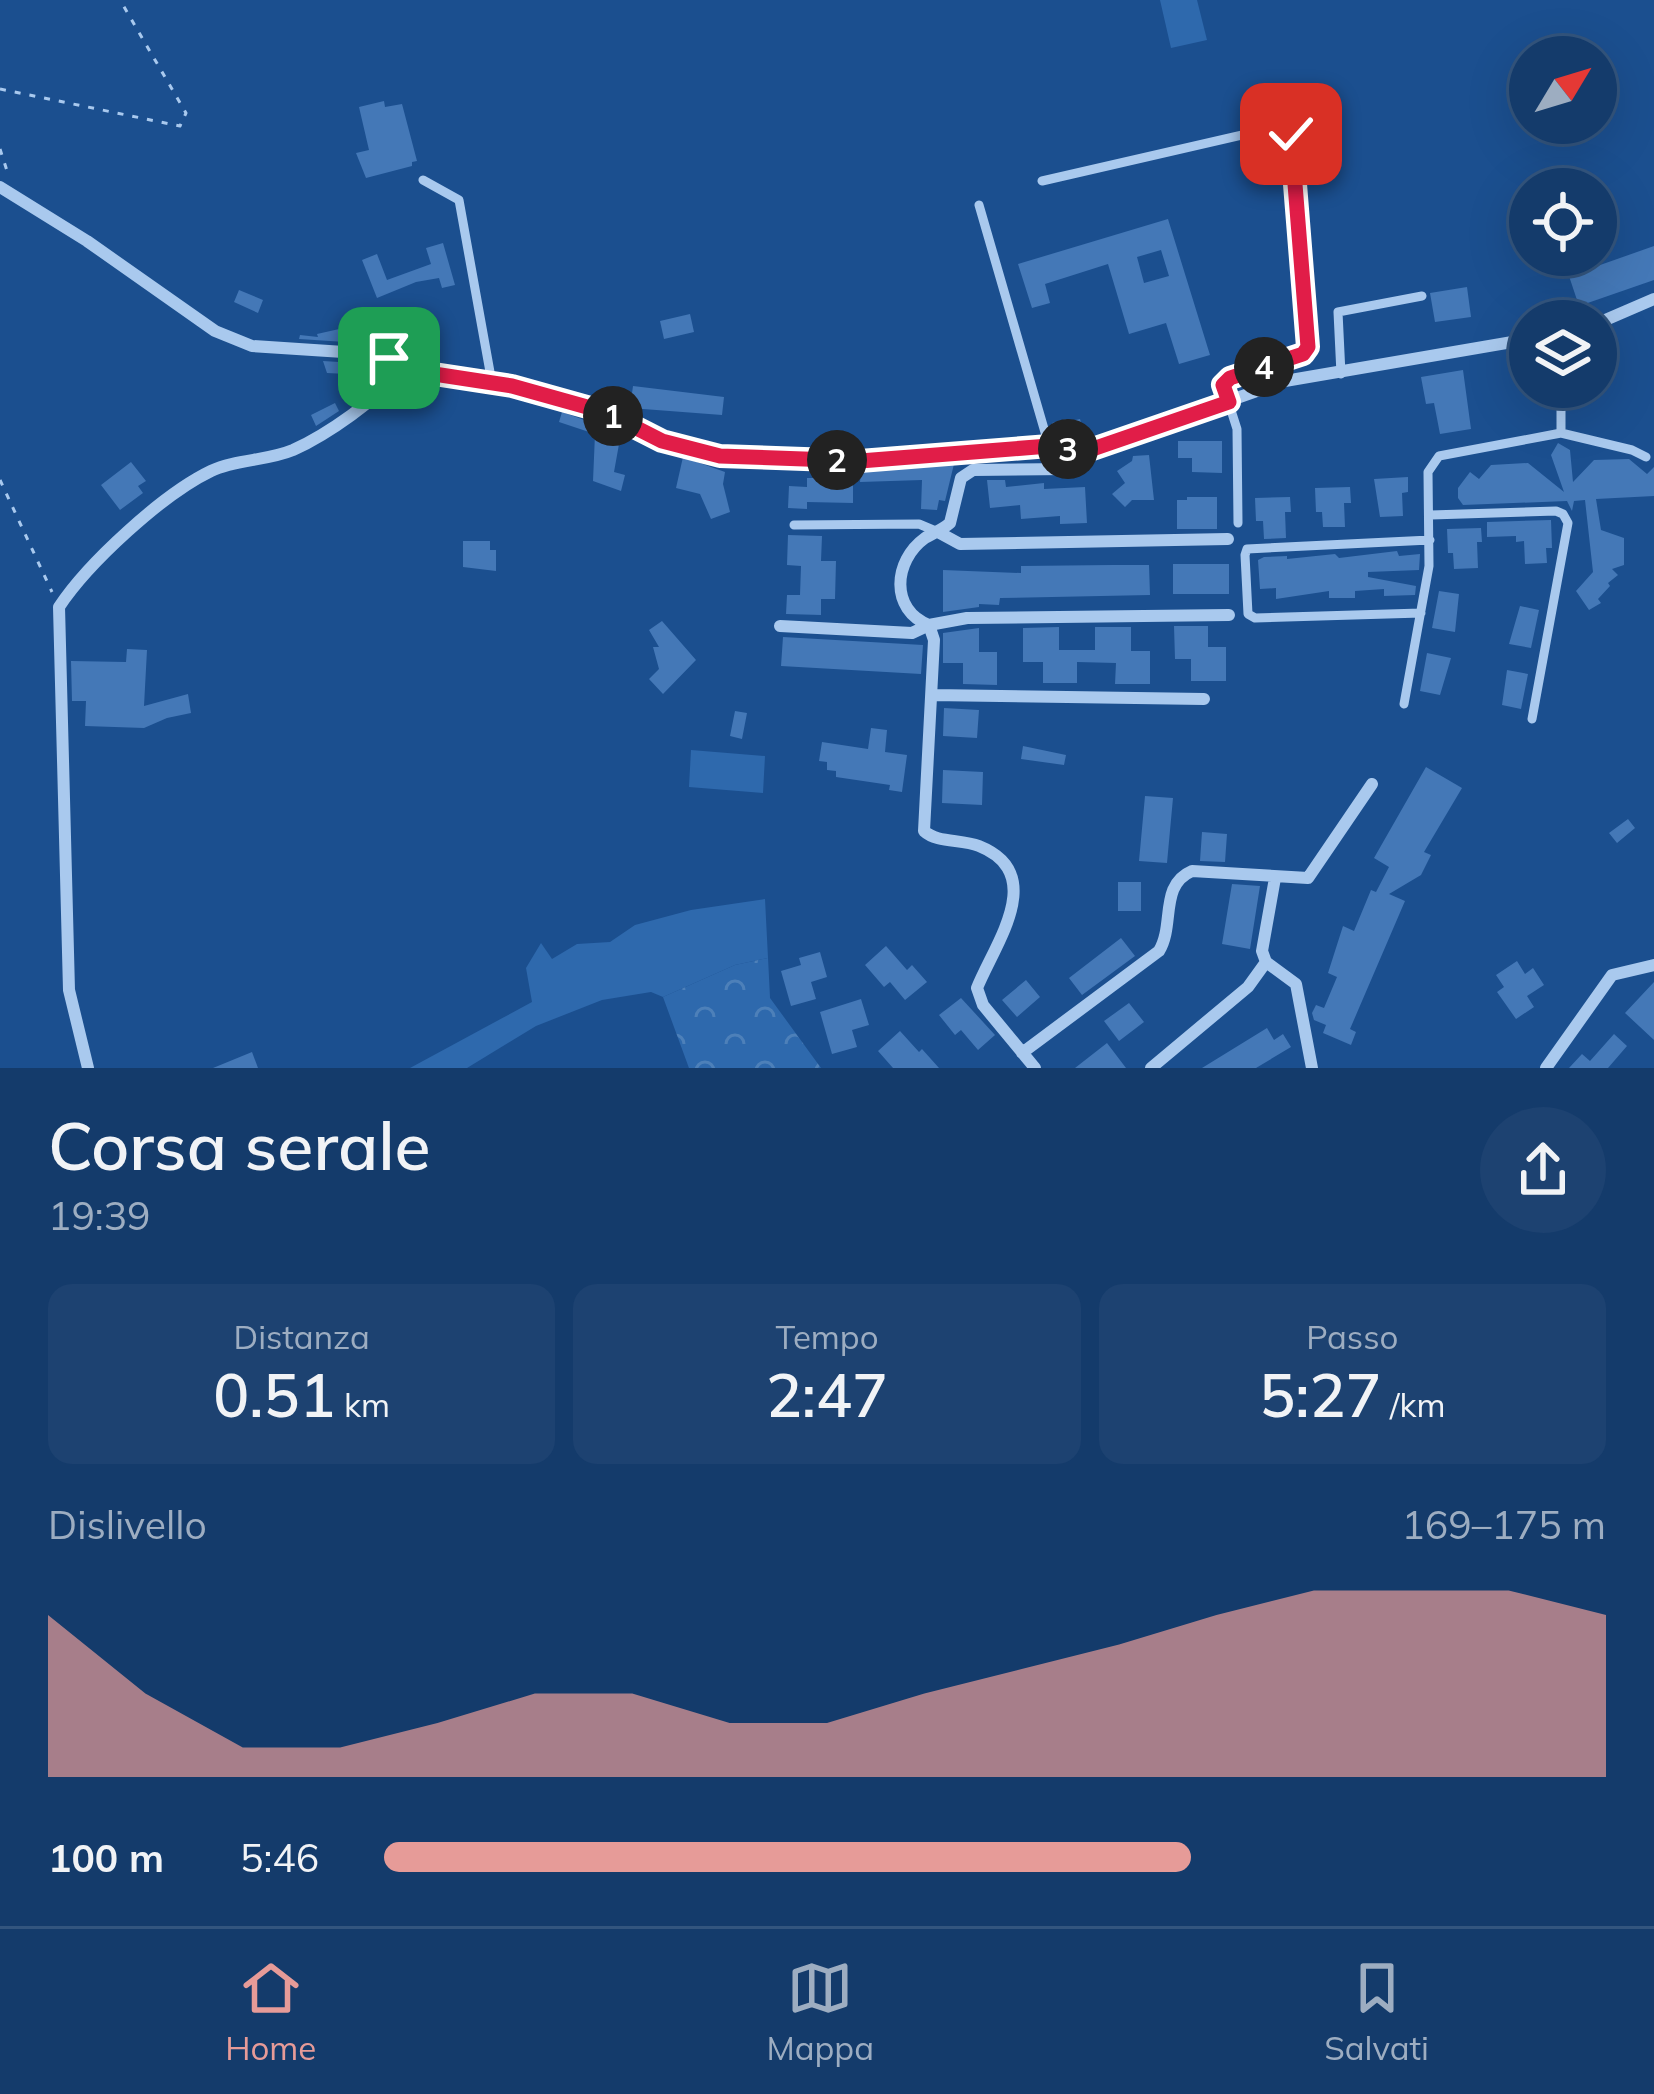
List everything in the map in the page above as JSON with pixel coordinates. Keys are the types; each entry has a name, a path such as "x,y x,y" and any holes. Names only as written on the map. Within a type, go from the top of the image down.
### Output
{"street":[{"path":"5,183 235,341 286,351 374,354 408,370 492,383 605,412 662,441 720,456 860,461 1049,446 1084,452 1285,381 1509,343"},
{"path":"1617,315 1654,299"},
{"path":"88,1068 69,990 59,607 82,573 151,513 212,471 291,451 366,405 408,370"},
{"path":"929,625 913,619 900,601 903,569 922,540 950,523 962,478 973,470 1067,469 1084,452"},
{"path":"938,532 960,544 1228,539"},
{"path":"779,626 912,633 967,618 1229,615"},
{"path":"929,625 934,640 924,831 931,838 980,846 1004,862 1012,881 1009,924 977,988 983,1006 1035,1068"},
{"path":"932,695 1204,699"},
{"path":"1022,1053 1159,951 1178,877 1192,872 1302,880 1315,872 1372,784"},
{"path":"1275,878 1262,951 1266,962 1296,984 1312,1068"},
{"path":"1150,1068 1248,987 1266,962"},
{"path":"1546,1068 1612,975 1654,965"}],"lane":[{"path":"1042,181 1273,128 1291,134 1308,347 1303,354 1230,378 1223,385 1237,429 1238,523"},
{"path":"423,180 459,200 492,383"},
{"path":"979,206 1049,446"},
{"path":"1342,374 1338,312 1422,296"},
{"path":"1561,408 1561,433"},
{"path":"1404,704 1430,540 1428,472 1439,456 1561,433 1646,457"},
{"path":"1431,515 1556,511 1568,523 1532,719"},
{"path":"794,525 919,524 938,532"},
{"path":"1420,613 1256,618 1248,614 1245,555 1247,549 1430,540"}],"path":[{"path":"0,89 180,126 186,113 120,0"},
{"path":"0,148 5,183"},
{"path":"0,480 59,607"}],"green space":[{"path":"1160,0 1197,0 1207,40 1171,48"},
{"path":"691,750 765,756 763,793 689,787"},
{"path":"765,899 768,958 735,965 663,997 651,992 602,1000 536,1026 467,1068 410,1068 532,1002 526,968 541,943 552,959 577,944 610,942 635,925 691,910"},
{"path":"768,958 770,998 821,1068 689,1068 663,997 735,965"}],"building":[{"path":"384,101 385,107 402,104 417,161 366,178 356,153 369,150 359,107"},
{"path":"1168,219 1210,355 1179,364 1166,323 1129,334 1108,264 1045,284 1050,303 1032,308 1018,264","holes":["1161,250 1169,276 1144,283 1137,257"]},
{"path":"443,243 455,285 442,288 439,278 377,298 362,260 377,254 387,280 431,264 426,248"},
{"path":"1654,246 1654,280 1596,300 1577,300 1569,276 1617,276 1617,259"},
{"path":"1467,287 1471,317 1435,322 1430,293"},
{"path":"239,290 263,300 258,313 234,302"},
{"path":"690,314 694,332 664,339 660,321"},
{"path":"397,316 408,358 376,344 299,339 300,335 318,337"},
{"path":"323,361 371,364 389,372 359,396 347,374 327,373"},
{"path":"1463,370 1471,429 1440,434 1434,403 1426,404 1421,377"},
{"path":"633,386 724,397 722,415 630,408"},
{"path":"335,403 339,411 316,426 311,415"},
{"path":"562,412 621,433 614,472 625,475 621,491 593,481 595,434 559,422"},
{"path":"1080,419 1084,433 1056,436 1052,423"},
{"path":"1178,441 1222,441 1222,473 1192,472 1192,458 1178,458"},
{"path":"1558,443 1570,450 1573,482 1594,460 1629,459 1647,474 1654,467 1654,496 1596,499 1601,530 1624,538 1624,565 1612,569 1618,575 1598,599 1601,603 1589,610 1576,591 1593,572 1585,500 1574,501 1572,511 1567,501 1463,505 1458,498 1458,488 1470,472 1479,479 1491,465 1528,463 1564,492 1551,455"},
{"path":"1149,455 1154,500 1132,500 1125,507 1112,494 1125,483 1117,471 1133,456"},
{"path":"683,457 725,472 730,512 711,519 700,494 676,488"},
{"path":"131,462 146,481 138,486 143,493 120,510 101,485"},
{"path":"954,464 945,501 939,500 937,510 921,509 922,480 860,482 861,471"},
{"path":"1408,477 1408,492 1402,493 1403,516 1380,517 1374,479"},
{"path":"807,478 853,478 853,503 807,502 807,509 788,508 789,486 807,487"},
{"path":"987,480 1005,480 1006,487 1044,483 1044,489 1085,487 1087,523 1060,524 1060,516 1021,519 1020,505 990,508"},
{"path":"1350,487 1351,503 1344,503 1345,527 1323,527 1322,512 1316,512 1315,488"},
{"path":"1217,497 1217,529 1177,529 1177,500"},
{"path":"1290,497 1286,538 1264,539 1263,521 1256,521 1255,498"},
{"path":"1551,520 1547,563 1525,564 1524,541 1516,542 1516,536 1487,537 1487,522"},
{"path":"1481,528 1478,568 1454,569 1447,529"},
{"path":"788,535 822,536 821,561 836,561 835,599 821,599 821,615 786,614 787,595 800,595 801,566 787,565"},
{"path":"463,541 490,541 490,550 496,550 496,571 463,567"},
{"path":"1397,551 1399,556 1420,554 1419,570 1368,572 1368,577 1416,586 1415,595 1384,596 1384,589 1355,591 1355,598 1329,598 1329,591 1276,599 1276,588 1260,589 1258,560 1264,557 1335,554 1339,558"},
{"path":"1173,564 1229,564 1229,594 1173,594"},
{"path":"1149,565 1150,595 1000,598 999,605 943,612 943,570 1021,573 1021,566"},
{"path":"1439,591 1459,594 1455,632 1432,628"},
{"path":"1520,606 1539,610 1531,648 1509,644"},
{"path":"662,621 696,660 663,694 649,679 659,669 653,647 659,647 649,630"},
{"path":"1174,626 1208,626 1208,647 1226,647 1226,681 1191,681 1191,659 1175,659"},
{"path":"1059,627 1059,650 1095,650 1095,627 1131,627 1131,651 1150,651 1150,684 1115,684 1116,663 1077,662 1077,683 1043,683 1043,662 1023,662 1023,628"},
{"path":"979,628 979,652 997,652 997,685 963,684 963,663 943,663 943,633"},
{"path":"783,637 923,645 921,674 781,666"},
{"path":"127,649 147,650 144,706 188,694 191,713 144,728 85,726 86,701 72,701 71,661 126,662"},
{"path":"1427,653 1451,658 1440,695 1420,691"},
{"path":"1507,670 1528,674 1521,709 1502,705"},
{"path":"944,708 979,710 977,738 943,736"},
{"path":"735,711 747,713 742,739 730,736"},
{"path":"871,728 887,730 885,752 907,755 902,792 889,790 890,785 836,777 836,771 827,770 827,762 819,761 822,742 868,749"},
{"path":"1023,746 1066,755 1064,765 1021,759"},
{"path":"1426,767 1462,788 1424,852 1431,855 1421,875 1389,894 1405,901 1350,1029 1356,1032 1351,1045 1323,1033 1326,1025 1314,1020 1312,1013 1316,1005 1324,1008 1337,977 1328,973 1343,926 1354,931 1371,890 1376,892 1389,867 1374,858"},
{"path":"943,770 983,772 982,805 942,803"},
{"path":"1145,796 1173,798 1167,863 1139,861"},
{"path":"1628,819 1635,828 1617,843 1609,833"},
{"path":"1202,832 1227,834 1225,862 1200,861"},
{"path":"1118,882 1141,882 1141,911 1118,911"},
{"path":"1232,884 1260,886 1250,949 1222,944"},
{"path":"1121,938 1135,956 1082,995 1069,978"},
{"path":"886,946 907,970 912,965 927,982 905,1000 890,982 884,987 865,965"},
{"path":"820,952 827,977 811,982 816,999 791,1006 781,971 801,965 799,958"},
{"path":"1517,961 1525,974 1533,968 1544,985 1527,996 1534,1007 1516,1019 1497,992 1504,987 1496,975"},
{"path":"1026,980 1040,997 1017,1017 1002,1000"},
{"path":"1654,982 1654,1040 1625,1013"},
{"path":"961,998 995,1035 978,1050 961,1030 955,1035 939,1015"},
{"path":"861,999 869,1025 852,1030 857,1047 832,1054 820,1012"},
{"path":"1129,1003 1144,1022 1119,1041 1104,1021"},
{"path":"1267,1028 1274,1040 1283,1034 1291,1047 1256,1068 1202,1068"},
{"path":"900,1031 939,1068 893,1068 878,1051"},
{"path":"1614,1034 1627,1046 1608,1068 1569,1068 1582,1054 1590,1061"},
{"path":"1107,1043 1126,1068 1075,1068"},
{"path":"252,1052 258,1068 213,1068"}],"route":[{"path":"389,358 408,370 512,386 605,412 662,441 720,456 860,461 1049,446 1084,452 1229,402 1223,385 1230,378 1303,354 1308,347 1291,134"}]}
